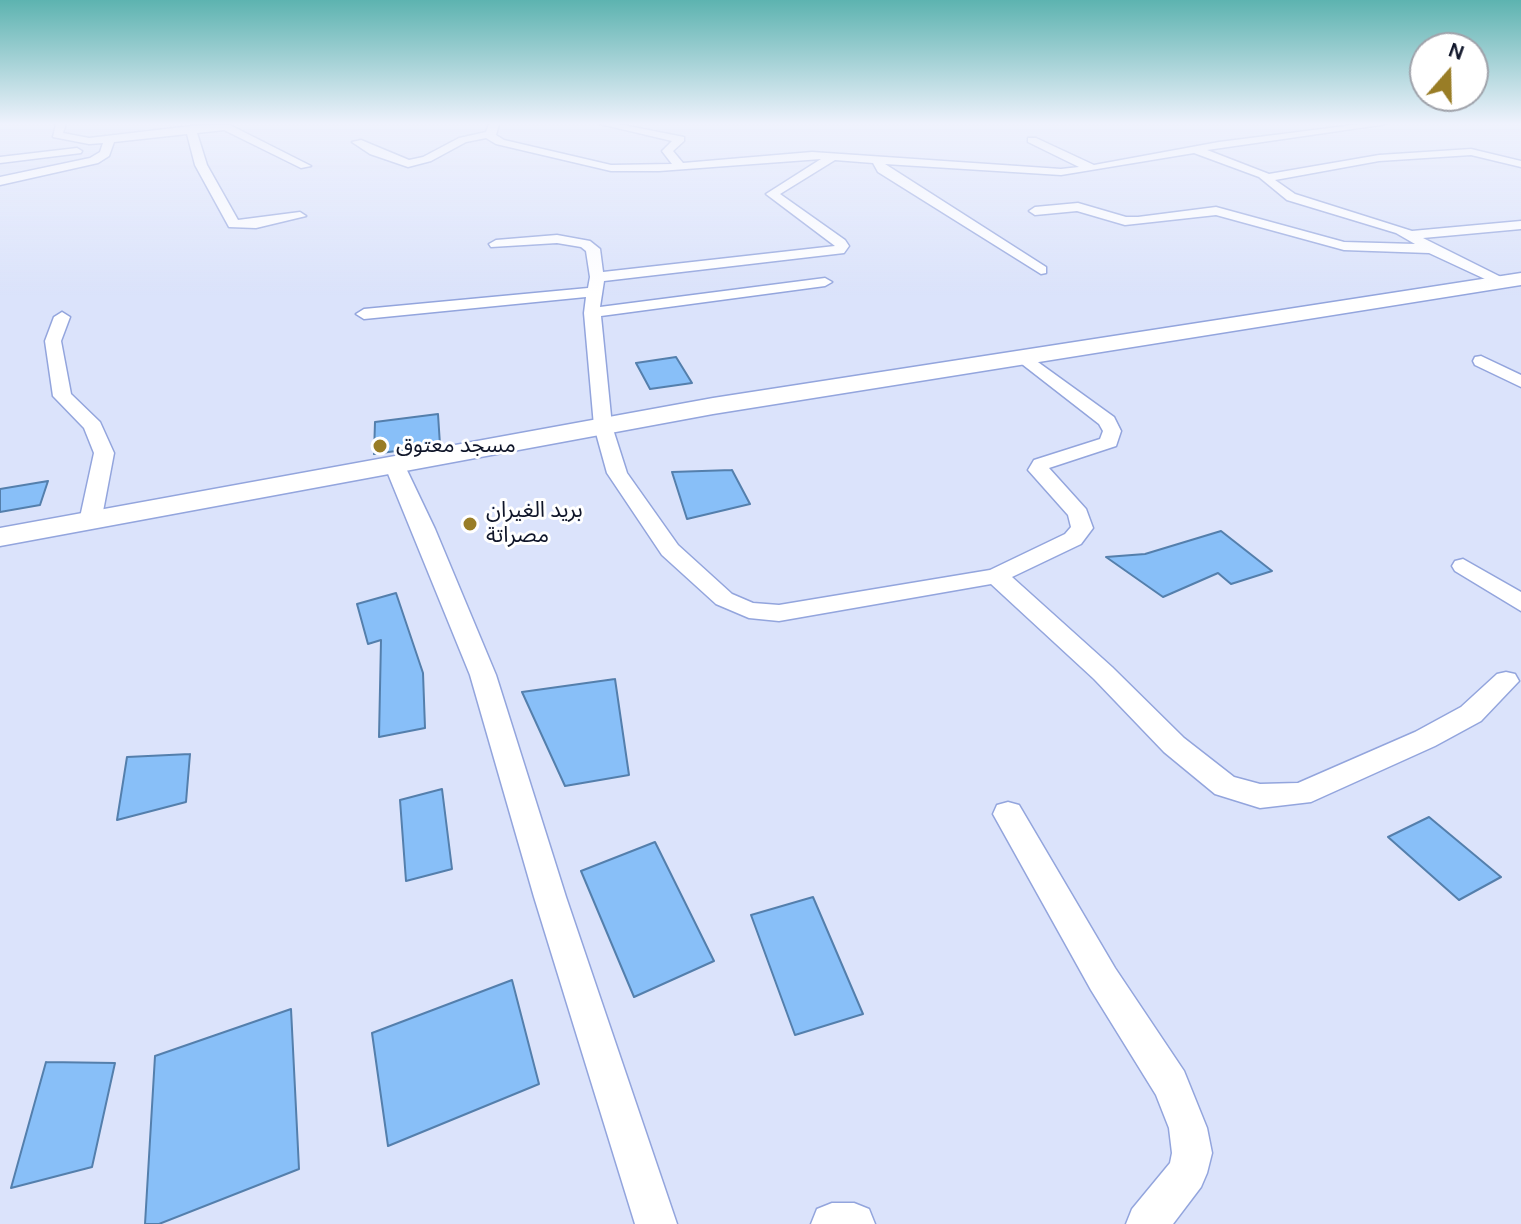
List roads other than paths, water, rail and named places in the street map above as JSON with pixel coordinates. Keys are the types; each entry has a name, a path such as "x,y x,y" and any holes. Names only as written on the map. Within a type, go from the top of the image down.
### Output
{"street":[{"path":"210,181 234,224 256,224 300,216"},
{"path":"364,314 839,250 840,243 772,194 792,181"},
{"path":"901,181 1041,270"},
{"path":"1270,181 1291,197 1361,215 1510,281"},
{"path":"1035,211 1078,207 1125,221 1138,221 1210,211 1344,246 1432,249"},
{"path":"1412,235 1521,225"},
{"path":"496,244 557,239 585,244 596,255 592,313 603,426 617,473 670,550 724,599 749,610 779,613 996,576 1073,539 1082,528 1078,514 1038,470 1041,464 1109,442 1112,437 1107,421 1024,357"},
{"path":"0,537 603,426 1510,281"},
{"path":"592,313 825,282"},
{"path":"62,317 53,341 62,396 93,426 104,453 90,522"},
{"path":"1481,361 1521,382"},
{"path":"394,464 483,675 550,897 656,1224"},
{"path":"1463,566 1521,603"},
{"path":"996,576 1103,673 1174,745 1225,786 1260,796 1301,794 1425,739 1471,714 1506,681"},
{"path":"1008,814 1103,979 1171,1084 1188,1128 1192,1153 1187,1173 1147,1224"},
{"path":"832,1224 854,1224"}],"place":[{"name":"مسجد معتوق","path":"380,446"},
{"name":"بريد الغيران مصراتة","path":"470,524"}]}
